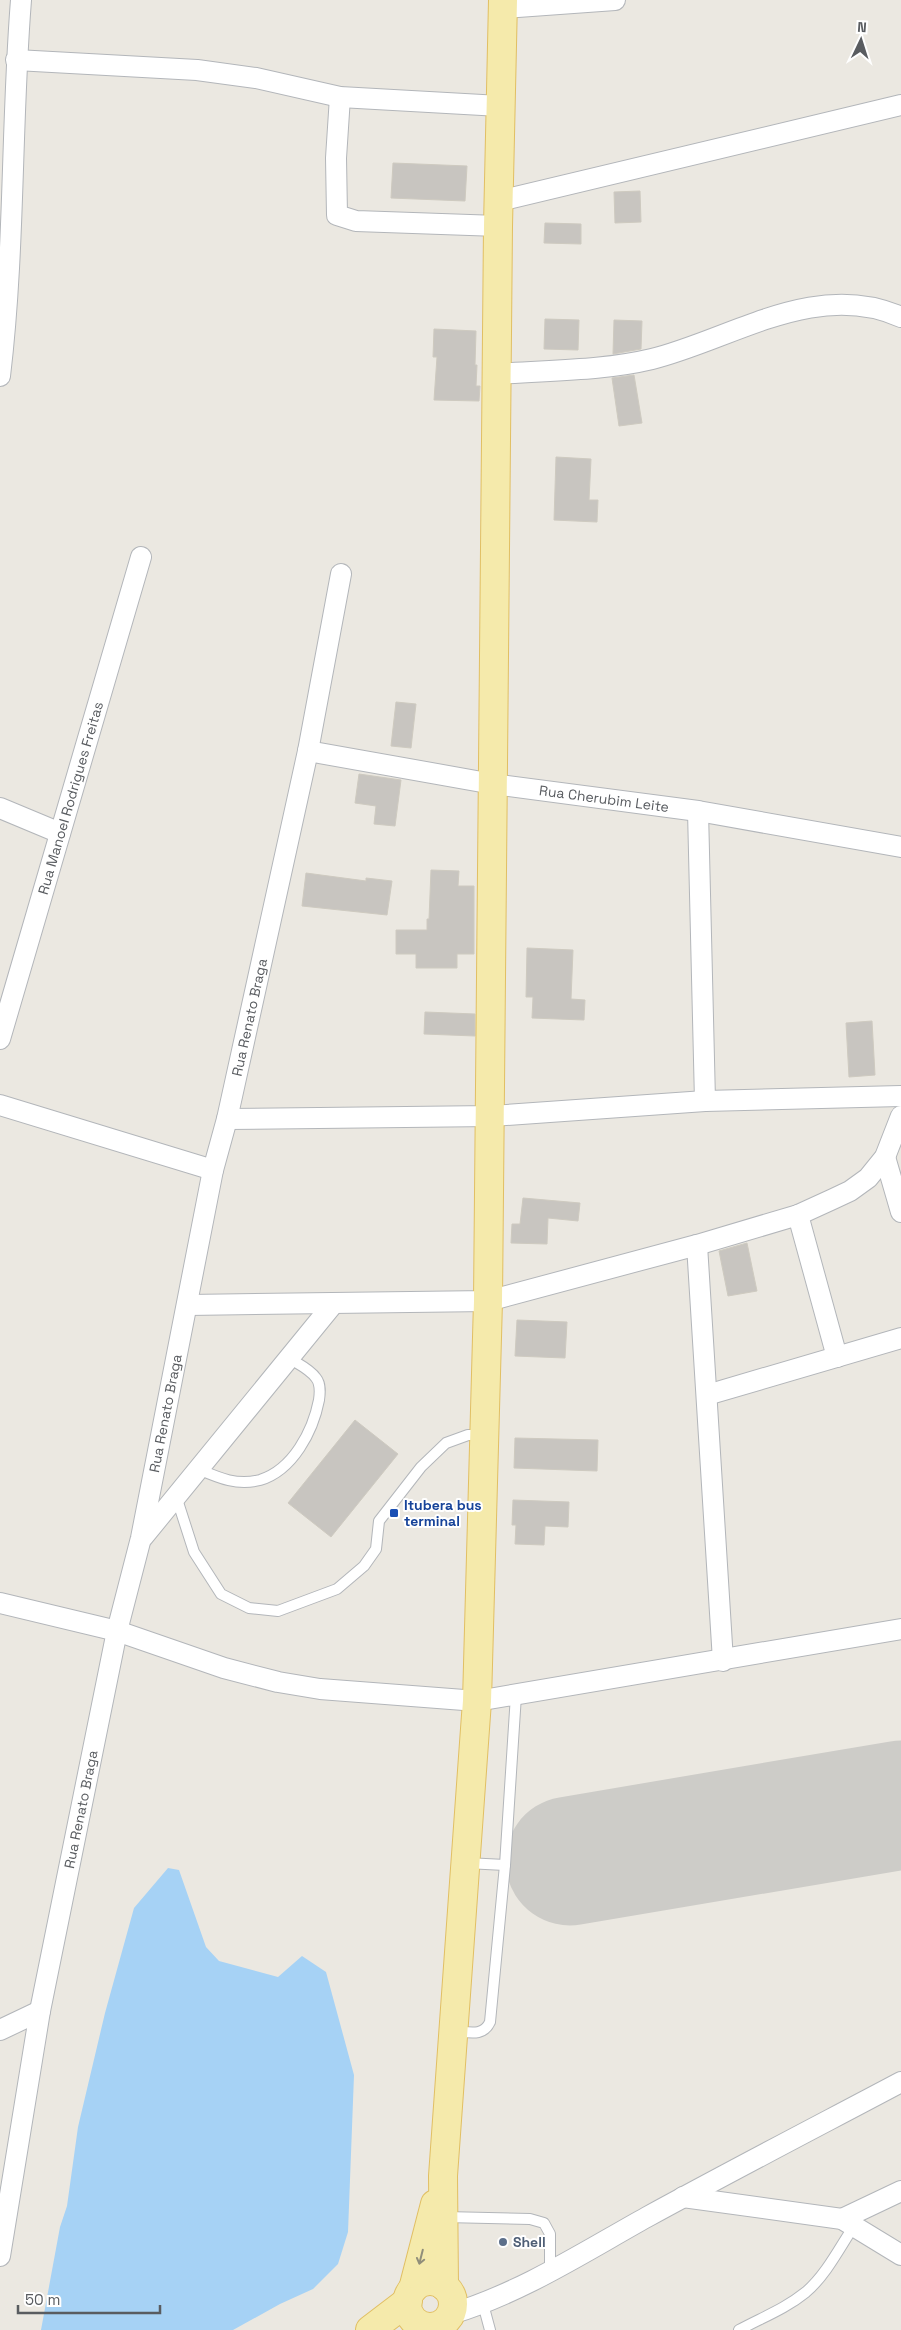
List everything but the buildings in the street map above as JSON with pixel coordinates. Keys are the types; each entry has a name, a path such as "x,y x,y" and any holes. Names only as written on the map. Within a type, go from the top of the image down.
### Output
{"main road":[{"path":"444,2286 443,2176 477,1701 488,1301 492,1116 497,374 503,4"},
{"path":"370,2330 410,2295 425,2282 435,2282 444,2286 451,2294 453,2304 434,2326 416,2322 410,2314 410,2295 443,2176"}],"street":[{"path":"0,376 16,60 21,0"},
{"path":"503,4 615,0"},
{"path":"16,60 152,66 231,74 340,97 500,106"},
{"path":"340,97 336,158 337,215 356,221 499,213 901,105"},
{"path":"497,374 602,366 651,359 688,349 747,324 813,307 852,306 885,310 901,317"},
{"name":"Rua Manoel Rodrigues Freitas","path":"0,1038 141,557"},
{"name":"Rua Renato Braga","path":"0,2256 40,2012 117,1631 141,1538 213,1170 227,1119 308,751 341,574"},
{"name":"Rua Cherubim Leite","path":"308,751 493,784 698,811 901,847"},
{"path":"0,808 60,833"},
{"path":"698,811 705,1101"},
{"path":"227,1119 492,1116 705,1101 901,1096"},
{"path":"0,1105 213,1170"},
{"path":"188,1305 488,1301 697,1245 798,1215 850,1191 868,1178 885,1156 901,1116"},
{"path":"885,1156 901,1212"},
{"path":"798,1215 837,1357"},
{"path":"697,1245 723,1661"},
{"path":"141,1538 334,1303"},
{"path":"707,1395 901,1338"},
{"path":"0,1603 117,1631 224,1668 278,1682 320,1689 477,1701 723,1661 901,1629"},
{"path":"0,2030 40,2012"},
{"path":"434,2326 550,2271 684,2197 901,2082"},
{"path":"848,2222 901,2191"},
{"path":"684,2197 848,2222 901,2255"}],"lane":[{"path":"198,1469 225,1481 242,1482 261,1480 274,1474 289,1462 304,1442 316,1413 320,1390 318,1379 289,1358"},
{"path":"176,1496 194,1552 221,1594 249,1608 278,1611 337,1589 364,1566 376,1549 379,1521 421,1466 446,1443 468,1435 484,1434"},
{"path":"453,2032 480,2033 486,2029 490,2022 505,1865 516,1695"},
{"path":"465,1863 505,1865"},
{"path":"444,2217 530,2219 544,2223 550,2234 550,2271"},
{"path":"740,2330 768,2317 807,2291 820,2277 848,2222"},
{"path":"483,2304 490,2330"}],"water":[{"path":"168,1868 179,1870 206,1947 219,1961 278,1977 302,1956 326,1972 354,2075 348,2232 338,2264 313,2289 280,2304 233,2330 41,2330 60,2227 67,2206 78,2127 105,2013 134,1908"}],"runway":[{"path":"570,1861 901,1805"}],"place":[{"name":"Itubera bus terminal","path":"394,1513"},
{"name":"Shell","path":"503,2242"}]}
